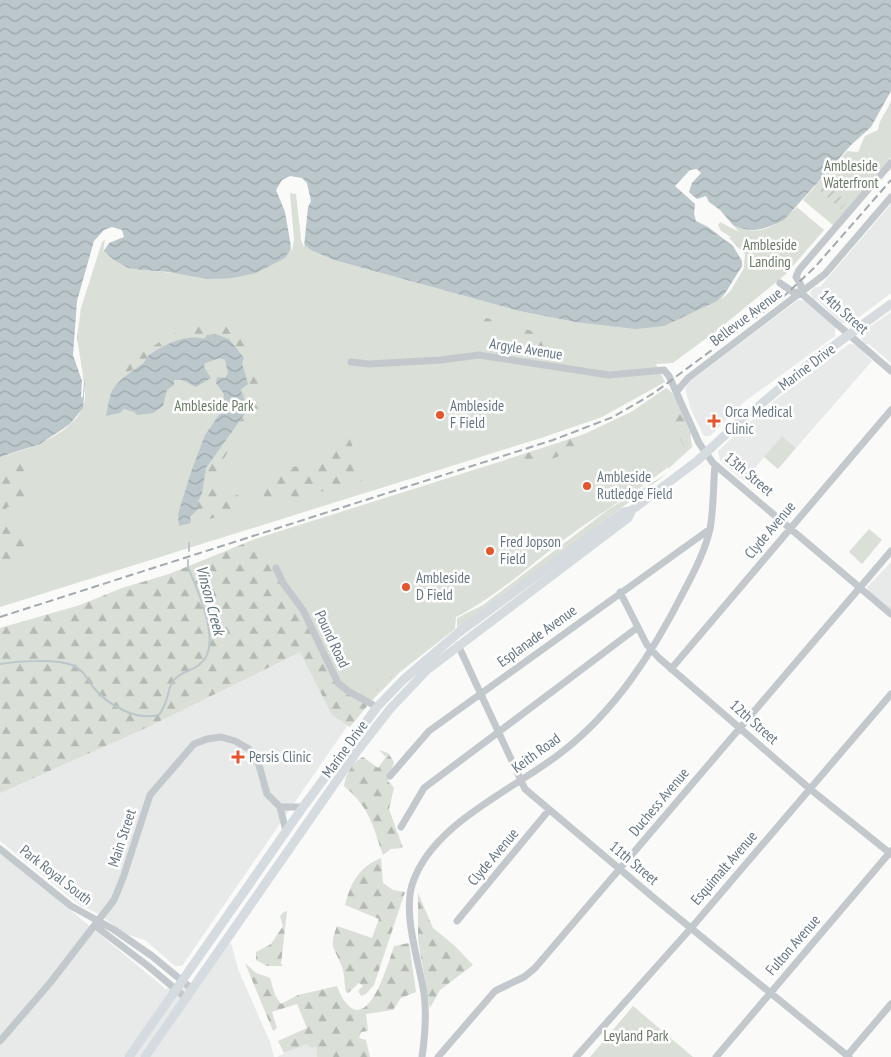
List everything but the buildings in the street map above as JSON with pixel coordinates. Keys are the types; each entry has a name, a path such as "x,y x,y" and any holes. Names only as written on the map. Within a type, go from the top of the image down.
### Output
{"main road":[{"name":"Marine Drive","path":"129,1057 303,807 377,707 403,680 461,631 592,534 624,512 632,510 705,454 771,395 891,304"},
{"name":"Marine Drive","path":"145,1057 381,720 416,680 458,646 628,518 632,510"},
{"path":"377,707 381,720"}],"street":[{"path":"780,284 793,292 801,293 801,284 796,277 799,270 891,164"},
{"name":"Bellevue Avenue","path":"677,391 688,378 825,274 891,197"},
{"name":"14th Street","path":"801,293 891,371"},
{"name":"Argyle Avenue","path":"350,362 369,364 440,360 479,355 609,375 661,370 666,372"},
{"name":"13th Street","path":"666,372 677,391 705,454 715,465 891,614"},
{"name":"Clyde Avenue","path":"671,669 891,410"},
{"name":"Keith Road","path":"422,1057 426,1010 412,922 410,895 412,884 428,855 447,832 561,752 584,732 637,674 665,627 691,577 710,529 715,465"},
{"name":"Esplanade Avenue","path":"390,776 429,731 710,529"},
{"name":"Duchess Avenue","path":"438,1057 495,991 524,977 535,968 891,551"},
{"name":"Pound Road","path":"276,568 282,583 303,610 338,683 348,691 377,707"},
{"name":"12th Street","path":"620,592 650,650 810,789 891,853"},
{"path":"401,827 424,788 638,627"},
{"name":"11th Street","path":"458,646 525,788 619,869 848,1057"},
{"name":"Esquimalt Avenue","path":"576,1057 692,927 891,694"},
{"name":"Main Street","path":"0,1041 50,982 117,894 150,795 194,744 207,739 221,737 236,741 249,749 259,765 267,794 280,807 286,831"},
{"path":"280,807 303,807"},
{"name":"Clyde Avenue","path":"457,921 549,810"},
{"name":"Park Royal South","path":"0,849 71,906 96,922 108,926 152,956 192,989"},
{"name":"Fulton Avenue","path":"716,1057 891,853"},
{"name":"Park Royal South","path":"96,922 98,928 186,998"},
{"path":"848,1057 891,1004"}],"shaded area":[{"path":"891,204 891,293 850,324 842,323 817,300 813,299 810,292 815,287 820,287"},
{"path":"798,300 805,301 835,326 835,336 744,402 710,436 704,436 691,410 685,389 689,382"},
{"path":"891,312 891,363 869,344 864,344 861,336 864,331"},
{"path":"849,344 856,345 872,361 796,448 782,436 744,481 720,460 718,451 737,433 774,401"},
{"path":"891,562 891,610 870,592 867,587"},
{"path":"305,646 348,725 182,966 175,966 145,940 126,934 97,913 81,906 0,841 0,788"},
{"path":"0,852 166,989 201,983 226,947 231,943 238,969 270,1042 274,1057 0,1057"},
{"path":"307,1043 316,1047 317,1057 277,1057"}],"green space":[{"name":"Ambleside Waterfront","path":"891,100 891,158 834,226 803,200 847,151 858,152 865,136 878,130"},
{"path":"821,180 847,202 841,209 815,186"},
{"name":"Ambleside Park","path":"289,191 296,191 334,260 519,311 575,322 720,232 717,223 720,219 742,229 761,230 778,223 797,207 824,230 786,274 720,328 673,363 656,364 665,382 602,417 544,437 0,607 0,457 39,444 53,437 75,419 82,408 85,390 77,355 77,325 88,275 100,243 107,234 143,270 183,274"},
{"path":"486,318 501,322 500,328 493,336 481,339 480,325"},
{"path":"226,325 238,334 246,344 251,353 247,356 260,372 263,382 263,397 258,412 249,424 243,427 218,469 213,485 217,489 238,495 244,511 191,523 190,517 202,493 206,468 246,412 244,396 240,390 246,374 239,354 215,334 210,334 204,339 196,336 168,345 126,374 121,372 131,359 186,327"},
{"path":"526,329 538,334 546,352 545,359 537,360 523,335"},
{"path":"666,388 671,391 679,405 692,447 663,471 569,536 500,589 456,617 455,629 400,672 349,724 255,539 578,437 631,412"},
{"path":"677,403 690,432 692,447 668,469 669,460 684,446 670,422"},
{"path":"585,434 586,440 557,457 542,461 509,462 506,460"},
{"path":"782,436 796,448 778,469 764,457"},
{"path":"350,439 362,473 362,481 266,506 263,492 264,482 286,469 319,460 330,454 329,441"},
{"path":"31,462 21,482 28,490 27,502 7,507 5,513 10,521 29,533 27,547 21,551 12,549 20,556 21,564 12,566 0,564 0,468"},
{"path":"668,473 458,630 457,618 483,605 609,509"},
{"path":"869,529 882,540 862,564 849,552"},
{"path":"255,539 284,589 299,610 336,685 346,694 368,705 350,727 332,715 300,652 148,727 0,793 0,628 80,605 122,588 169,574"},
{"path":"388,669 396,673 373,694 362,689"},
{"path":"379,750 388,753 394,762 388,781 394,788 389,809 403,848 391,849 383,855 373,825 365,809 344,786 350,769 363,757 378,768 386,757"},
{"path":"381,858 383,883 393,890 405,892 374,985 366,994 361,996 358,991 363,986 359,983 348,993 346,992 343,970 333,948 333,940 337,926 372,938 379,919 345,905 357,876 367,866"},
{"path":"418,893 433,928 455,946 473,965 440,990 430,1008 418,940"},
{"path":"287,911 281,964 283,966 267,966 256,960 256,952 271,944 283,926 280,916"},
{"path":"409,943 416,992 401,998 393,1010 366,1014 368,1031 361,1032 359,1038 366,1040 370,1057 317,1057 316,1047 311,1048 307,1044 284,1053 278,1041 307,1028 297,1004 272,1012 277,1028 273,1031 245,963 256,973 270,978 275,995 281,1004 298,995 337,986 347,1004 357,1010 365,1007 372,999 384,976 394,946"},
{"name":"Leyland Park","path":"633,1006 693,1057 590,1057"}],"water":[{"path":"0,0 891,0 891,91 871,127 851,145 784,220 752,230 729,224 720,219 717,223 720,232 738,246 745,262 729,289 717,301 664,326 636,329 575,322 519,311 334,260 309,248 302,240 299,203 293,190 288,194 292,224 290,250 285,258 256,273 232,278 208,279 128,268 114,260 103,250 106,242 117,234 100,240 79,308 77,356 85,383 83,408 70,424 40,444 0,457"},
{"path":"215,334 229,339 244,358 242,363 248,384 240,390 247,404 246,412 206,468 202,493 197,504 199,508 190,517 191,523 179,526 178,514 191,472 205,435 223,409 224,394 216,383 217,377 225,378 228,373 225,360 220,358 205,363 204,367 211,378 196,387 182,380 174,380 174,385 167,390 163,406 153,413 137,415 124,409 120,413 106,416 113,389 123,378 143,363 149,355 175,341 190,338 204,339 207,335"}],"pier":[{"path":"697,169 701,173 692,183 689,192 697,199 706,196 709,202 720,210 739,232 720,222 718,225 721,231 731,237 729,238 745,254 744,268 731,290 721,300 742,266 742,261 733,246 708,227 696,221 694,214 695,204 675,186 690,170"},
{"path":"290,176 302,178 307,183 311,201 308,207 304,247 301,240 296,194 290,193 294,239 292,252 285,212 276,190 282,180"},
{"path":"112,227 122,230 124,237 109,243 103,252 105,239 102,242 81,308 77,338 84,382 83,396 81,398 82,381 73,355 77,301 94,241 104,230"}],"waterway":[{"name":"Vinson Creek","path":"189,543 189,551"},
{"name":"Vinson Creek","path":"0,664 47,661 72,665 82,672 99,694 114,705 132,714 141,716 159,715 175,679 200,664 207,655 210,644 206,617 188,567 188,560"}],"railway":[{"path":"0,617 553,440 613,417 654,393 782,298 815,267 891,180"}],"place":[{"name":"Ambleside F Field","path":"440,415"},
{"name":"Orca Medical Clinic","path":"714,421"},
{"name":"Ambleside Rutledge Field","path":"587,486"},
{"name":"Fred Jopson Field","path":"490,551"},
{"name":"Ambleside D Field","path":"406,587"},
{"name":"Persis Clinic","path":"238,757"}],"park label":[{"name":"Ambleside Landing","path":"770,254"}]}
